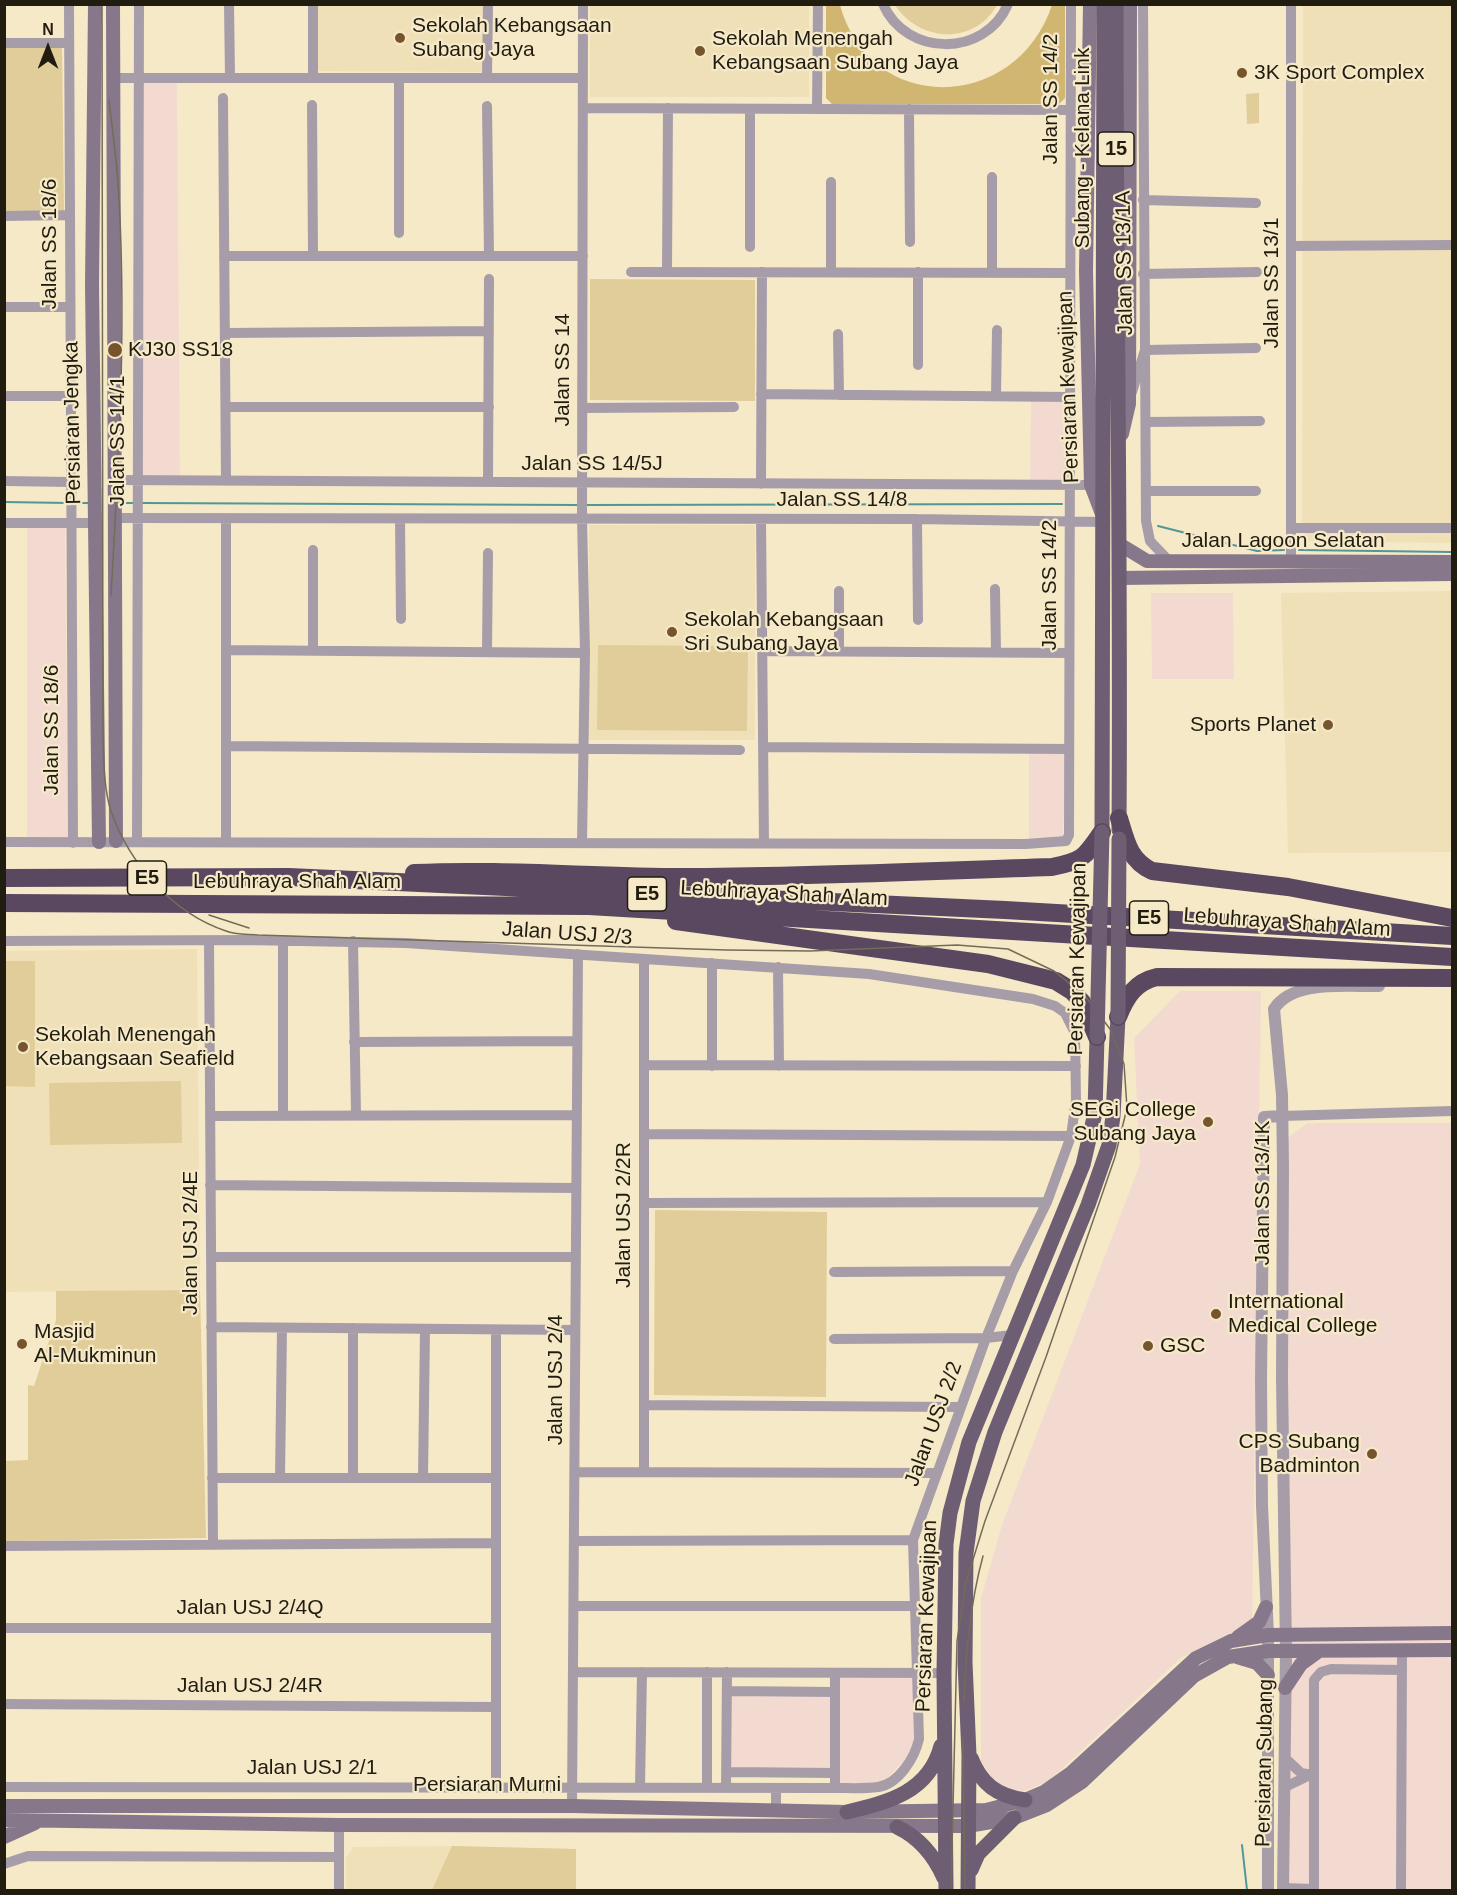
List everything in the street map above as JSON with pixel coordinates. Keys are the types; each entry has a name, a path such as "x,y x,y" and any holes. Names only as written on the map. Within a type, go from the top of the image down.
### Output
{"highway":[{"path":"1119,818 1131,855 1141,866 1152,871 1288,887 1452,918"},
{"path":"289,878 476,870 680,877 797,876 1052,867 1077,862 1085,857 1102,832"},
{"name":"Lebuhraya Shah Alam","path":"4,878 289,878 993,910 1452,936"},
{"name":"Lebuhraya Shah Alam","path":"4,903 589,906 1452,957"},
{"path":"589,906 637,916 988,964 1056,981 1072,991 1082,1002 1097,1037"},
{"path":"1118,1017 1134,989 1145,980 1157,977 1452,980"}],"main road":[{"name":"Persiaran Jengka","path":"95,4 92,285 99,842"},
{"name":"Persiaran Jengka","path":"113,4 114,825 116,841"},
{"name":"Persiaran Kewajipan","path":"946,1886 944,1673 946,1544 950,1513 969,1442 1083,1165 1095,1113 1102,832 1103,519 1091,485 1086,271 1090,4"},
{"name":"Subang - Kelana Link","path":"1104,4 1109,292"},
{"name":"Subang - Kelana Link","path":"1109,292 1116,4"},
{"name":"Persiaran Kewajipan","path":"968,1885 966,1553 973,1501 995,1432 1088,1205 1108,1145 1113,1116 1118,1017 1120,578 1117,453 1129,404 1131,36 1128,4"},
{"path":"1109,292 1117,453"},
{"path":"1103,519 1109,292"},
{"name":"Jalan Lagoon Selatan","path":"1119,544 1147,561 1452,562"},
{"name":"Jalan Lagoon Selatan","path":"1120,578 1452,574"},
{"path":"99,825 107,831 111,830 114,825"},
{"path":"968,1819 1044,1792 1071,1773 1196,1658 1247,1633 1259,1622 1266,1607"},
{"path":"1231,1641 1268,1635 1452,1633"},
{"path":"1286,1688 1308,1657 1324,1650"},
{"path":"968,1819 1014,1818 1047,1805 1082,1782 1194,1676 1232,1656 1268,1651 1452,1650"},
{"path":"1232,1656 1257,1663 1268,1674"},
{"path":"847,1812 898,1798 920,1783 934,1765 945,1732"},
{"path":"969,1755 981,1778 994,1792 1025,1800"},
{"name":"Persiaran Murni","path":"4,1806 572,1806 847,1812 968,1819"},
{"path":"572,1806 574,1816 609,1826"},
{"path":"968,1885 978,1854 1014,1818"},
{"name":"Persiaran Murni","path":"4,1820 339,1825 897,1827 946,1819"},
{"path":"4,1837 40,1821"},
{"path":"897,1827 908,1832 927,1848 946,1886"}],"street":[{"name":"Jalan SS 18/6","path":"69,4 73,843"},
{"name":"Jalan SS 14/1","path":"137,842 139,4"},
{"path":"229,4 230,78"},
{"path":"313,4 313,78"},
{"path":"487,78 488,4"},
{"name":"Jalan SS 14","path":"582,843 585,653 582,510 583,4"},
{"path":"817,109 818,4"},
{"path":"883,4 898,26 912,37 929,43 946,45 964,43 980,36 994,25 1008,4"},
{"name":"Jalan SS 14/2","path":"764,843 1026,844 1066,841 1069,835 1071,4"},
{"name":"Jalan SS 13/1A","path":"1143,4 1146,521 1150,541 1170,562"},
{"name":"Jalan SS 13/1","path":"1291,4 1291,561"},
{"path":"4,43 69,43"},
{"path":"112,78 583,78"},
{"path":"399,78 399,233"},
{"path":"223,98 226,481"},
{"path":"312,105 313,256"},
{"path":"487,106 489,256"},
{"path":"583,108 1071,110"},
{"path":"667,272 668,108"},
{"path":"750,109 750,247"},
{"path":"909,109 910,242"},
{"path":"992,177 992,273"},
{"path":"831,182 831,272"},
{"path":"1143,200 1256,203"},
{"path":"4,216 69,215"},
{"path":"1292,246 1452,245"},
{"path":"224,256 583,256"},
{"path":"630,272 1070,273"},
{"path":"761,484 762,272"},
{"path":"918,272 918,365"},
{"path":"1143,274 1257,272"},
{"path":"488,482 489,279"},
{"path":"4,307 70,307"},
{"path":"996,396 997,330"},
{"path":"225,333 489,331"},
{"path":"838,334 839,395"},
{"path":"1129,404 1145,350 1256,348"},
{"path":"761,394 1070,396"},
{"path":"4,396 71,396"},
{"path":"226,407 489,407"},
{"path":"582,408 734,407"},
{"path":"1146,422 1260,421"},
{"name":"Jalan SS 14/5J","path":"114,480 1091,485"},
{"path":"4,481 71,482"},
{"path":"1146,491 1256,491"},
{"name":"Jalan SS 14/8","path":"114,508 138,508 226,519 400,519 582,510 761,519 1103,519"},
{"path":"226,519 226,842"},
{"path":"400,519 401,619"},
{"path":"4,842 764,843 761,519"},
{"path":"917,519 918,620"},
{"path":"4,523 95,523"},
{"path":"1292,528 1452,528"},
{"path":"313,550 313,650"},
{"path":"487,651 488,553"},
{"path":"995,589 996,652"},
{"path":"839,591 839,651"},
{"path":"226,650 585,653"},
{"path":"762,651 1069,653"},
{"path":"226,746 740,750"},
{"path":"763,747 1069,749"},
{"name":"Jalan USJ 2/4E","path":"209,940 213,1545"},
{"name":"Jalan USJ 2/3","path":"4,941 353,941 778,967 926,982 1055,1006 1065,1013 1072,1024 1077,1066"},
{"path":"283,941 283,1116"},
{"path":"353,941 356,1115"},
{"name":"Jalan USJ 2/4","path":"572,1806 578,954"},
{"name":"Jalan USJ 2/2R","path":"644,958 644,1472"},
{"path":"712,963 712,1065"},
{"path":"778,967 779,1065"},
{"name":"Jalan SS 13/1K","path":"1285,1635 1282,1116 1274,1009 1280,999 1290,993 1308,989 1452,980"},
{"path":"354,1042 577,1041"},
{"path":"644,1065 1077,1066"},
{"name":"Jalan USJ 2/2","path":"835,1788 885,1785 904,1769 916,1753 918,1673 913,1540 959,1407 1013,1271 1047,1202 1071,1136 1077,1066"},
{"path":"1282,1116 1452,1111"},
{"path":"210,1116 577,1114"},
{"name":"Jalan SS 13/1K","path":"1268,1635 1261,1379 1264,1117 1282,1116"},
{"path":"644,1134 1071,1136"},
{"path":"210,1185 576,1188"},
{"path":"644,1203 1047,1202"},
{"path":"1264,1234 1284,1234"},
{"path":"211,1257 576,1257"},
{"path":"834,1272 1013,1271"},
{"path":"211,1327 575,1330"},
{"path":"280,1478 282,1328"},
{"path":"353,1328 353,1478"},
{"path":"423,1478 425,1329"},
{"path":"496,1330 496,1788"},
{"path":"834,1339 986,1338 1012,1335"},
{"path":"644,1405 959,1407"},
{"path":"574,1472 937,1473"},
{"path":"212,1478 496,1478"},
{"path":"574,1541 913,1540"},
{"path":"4,1546 496,1543"},
{"path":"574,1606 915,1606"},
{"name":"Jalan USJ 2/4Q","path":"4,1628 496,1628"},
{"name":"Persiaran Subang","path":"1268,1635 1268,1890"},
{"name":"Persiaran Subang","path":"1283,1889 1286,1758 1285,1635"},
{"path":"1401,1890 1402,1650"},
{"path":"1283,1889 1313,1890 1313,1687 1317,1675 1331,1669 1402,1670"},
{"path":"573,1672 944,1673"},
{"path":"640,1788 642,1672"},
{"path":"707,1672 707,1788"},
{"path":"726,1788 727,1672"},
{"path":"835,1673 835,1788"},
{"path":"727,1691 835,1692"},
{"name":"Jalan USJ 2/4R","path":"4,1704 496,1707"},
{"path":"1286,1758 1301,1773 1313,1775"},
{"path":"727,1772 835,1773"},
{"path":"1285,1787 1313,1775"},
{"name":"Jalan USJ 2/1","path":"4,1787 835,1788"},
{"path":"776,1788 776,1810"},
{"path":"339,1825 339,1890"},
{"path":"4,1864 28,1856 339,1857"}],"shaded area":[{"name":"Sekolah Kebangsaan Subang Jaya","path":"318,5 483,5 483,72 318,71"},
{"name":"Sekolah Menengah Kebangsaan Subang Jaya","path":"590,5 809,5 809,97 590,97"},
{"path":"826,5 840,5 856,41 881,67 911,82 944,87 977,82 1008,66 1034,41 1052,5 1065,5 1065,98 1059,104 832,104 826,98"},
{"path":"895,5 997,5 975,28 961,33 946,34 932,32 918,26 905,17"},
{"path":"1303,5 1452,5 1452,543 1302,541"},
{"path":"62,46 64,212 5,213 4,47"},
{"path":"177,82 180,477 140,477 140,83"},
{"path":"1259,93 1259,123 1247,124 1246,94"},
{"path":"590,279 755,280 755,401 590,400"},
{"path":"1031,400 1066,400 1066,483 1030,482"},
{"path":"27,523 65,523 68,838 27,838"},
{"name":"Sekolah Kebangsaan Sri Subang Jaya","path":"589,525 755,525 755,740 589,740"},
{"path":"1452,591 1452,852 1288,853 1281,593"},
{"path":"1151,593 1233,593 1234,679 1152,679"},
{"path":"598,645 748,646 747,731 597,730"},
{"path":"1029,752 1066,752 1063,837 1029,841"},
{"path":"197,949 200,1290 5,1292 4,951"},
{"path":"5,961 35,961 35,1087 5,1086"},
{"path":"1180,991 1261,991 1252,1628 1182,1657 1049,1781 1022,1792 1009,1794 981,1771 981,1598 1002,1525 1140,1164 1134,1038"},
{"path":"181,1081 182,1143 50,1145 49,1083"},
{"path":"1308,1123 1452,1123 1452,1890 1288,1890 1286,1139"},
{"path":"655,1210 827,1212 826,1397 654,1395"},
{"path":"200,1290 206,1538 5,1541 4,1461 28,1460 28,1385 34,1386 56,1320 56,1291"},
{"path":"838,1677 914,1677 913,1752 883,1782 839,1785 838,1770 730,1769 730,1694 838,1695"},
{"path":"452,1846 576,1849 576,1890 346,1890 346,1858 353,1847"},
{"path":"452,1846 576,1849 576,1890 432,1890"}],"waterway":[{"path":"4,502 68,503"},
{"path":"76,503 89,503"},
{"path":"121,503 134,503"},
{"path":"142,503 578,505"},
{"path":"586,505 1062,504"},
{"path":"1158,526 1257,551 1284,550"},
{"path":"1299,550 1452,552"},
{"path":"1242,1845 1247,1890"}],"tram line":[{"path":"102,4 104,768 109,803 119,830 129,849 155,884 171,899 206,923 242,934 726,950 810,951 957,945 1008,949 1054,971 1085,996 1110,1029 1124,1064 1127,1108 1115,1157 1046,1357 985,1521 966,1582 957,1641 951,1890"},
{"path":"109,100 118,182 122,285 119,440 111,595"},
{"path":"209,915 249,928"},
{"path":"964,1701 969,1628 983,1556"},
{"path":"963,1737 965,1890"}],"place":[{"name":"Sekolah Kebangsaan Subang Jaya","path":"400,38"},
{"name":"Sekolah Menengah Kebangsaan Subang Jaya","path":"700,51"},
{"name":"3K Sport Complex","path":"1242,73"},
{"name":"KJ30 SS18","path":"115,350"},
{"name":"Sekolah Kebangsaan Sri Subang Jaya","path":"672,632"},
{"name":"Sports Planet","path":"1328,725"},
{"name":"Sekolah Menengah Kebangsaan Seafield","path":"23,1047"},
{"name":"SEGi College Subang Jaya","path":"1208,1122"},
{"name":"International Medical College","path":"1216,1314"},
{"name":"Masjid Al-Mukminun","path":"22,1344"},
{"name":"GSC","path":"1148,1346"},
{"name":"CPS Subang Badminton","path":"1372,1454"}]}
